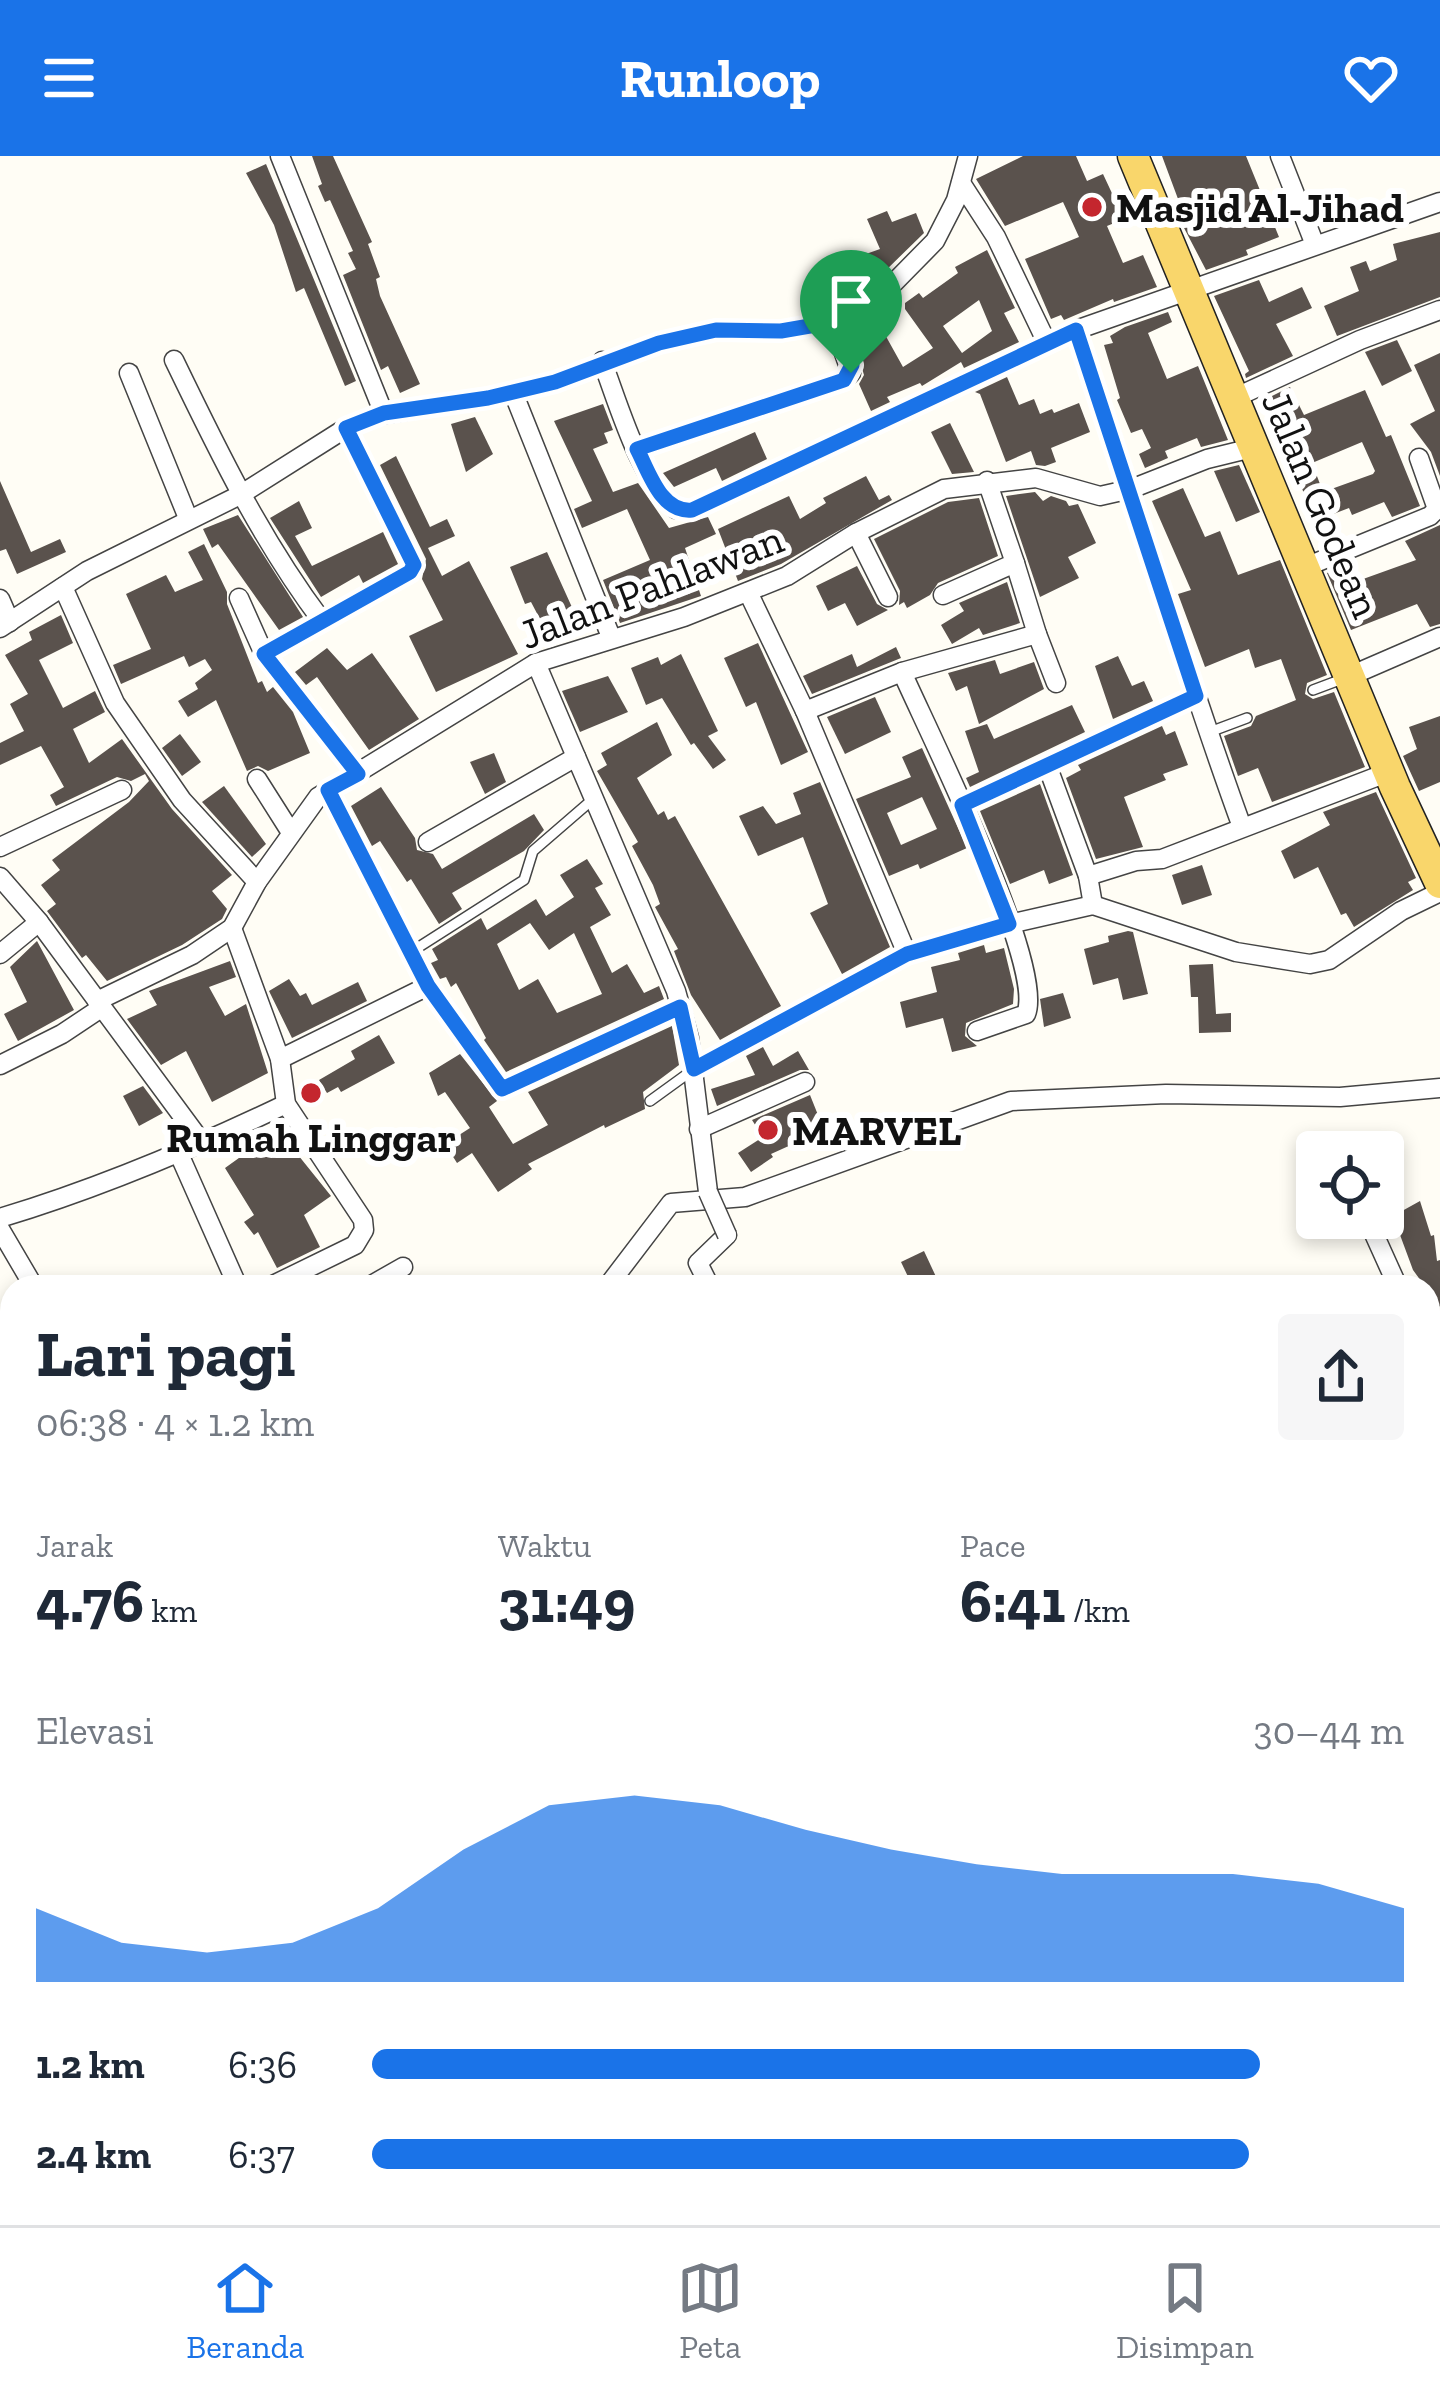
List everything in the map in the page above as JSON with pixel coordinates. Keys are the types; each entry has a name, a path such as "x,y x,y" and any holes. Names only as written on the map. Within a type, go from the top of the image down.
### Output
{"main road":[{"name":"Jalan Godean","path":"1133,156 1389,772 1431,839 1440,883"}],"street":[{"path":"280,156 384,413"},
{"path":"0,599 5,625 63,587 240,495 346,428 384,413 555,382 602,362 716,330 781,331 833,322 878,299 935,241 968,156"},
{"path":"1280,156 1315,245"},
{"path":"961,183 996,237 1047,343"},
{"path":"602,362 637,449 670,504 692,510 1076,330 1440,202"},
{"path":"1232,399 1360,340 1440,310"},
{"path":"637,449 844,380 852,365 833,322"},
{"path":"1076,330 1242,827"},
{"path":"174,360 240,495 284,571 322,621"},
{"path":"129,374 188,518"},
{"path":"513,392 611,637"},
{"path":"264,654 410,572 414,565 346,428"},
{"name":"Jalan Pahlawan","path":"232,928 290,831 328,790 536,663 748,592 813,562 856,532 944,489 1036,478 1100,496 1131,490 1192,464 1252,448"},
{"path":"1303,568 1430,516 1437,509 1419,458"},
{"path":"987,481 1056,683"},
{"path":"856,532 888,597"},
{"path":"943,595 1016,563"},
{"path":"63,587 115,703 182,800 256,882"},
{"path":"748,592 805,711 907,954"},
{"path":"239,598 264,654 358,774"},
{"path":"805,711 902,672 1036,634"},
{"path":"1350,676 1440,637"},
{"path":"536,663 680,1007 694,1069 708,1192 727,1235 698,1263 704,1275"},
{"path":"902,672 962,805 1022,962 1029,1006 1025,1014 977,1031"},
{"path":"962,805 1196,696"},
{"path":"428,842 576,757"},
{"path":"1047,764 1091,893 1236,952 1310,964 1329,960 1401,911 1440,892"},
{"path":"694,1069 907,954 1006,915 1091,893 1136,861 1162,859 1389,772"},
{"path":"257,779 290,831"},
{"path":"0,847 122,790"},
{"path":"328,790 428,986 502,1089 680,1007"},
{"path":"0,877 39,922 202,1144"},
{"path":"0,954 39,922"},
{"path":"0,1065 62,1034 99,1004 232,928 280,1059 286,1104 363,1220 364,1230 355,1245 294,1275"},
{"path":"280,1059 428,986"},
{"path":"699,1129 805,1082"},
{"path":"616,1275 671,1203 745,1197 1011,1100 1166,1094 1340,1097 1440,1088"},
{"path":"0,1218 88,1192 286,1104"},
{"path":"179,1154 233,1275"},
{"path":"0,1229 27,1275"},
{"path":"1376,1239 1392,1275"},
{"path":"391,1275 403,1267"}],"lane":[{"path":"1313,690 1350,676"},
{"path":"1208,733 1246,718"},
{"path":"411,952 524,880 533,851 592,800"},
{"path":"650,1101 694,1069"}],"building":[{"path":"312,156 333,156 372,242 368,244 380,277 376,279 380,296 420,384 400,393 388,366 381,370 343,275 356,269 348,253 353,251 330,200 325,202 318,186 322,184"},
{"path":"1023,156 1076,156 1087,181 1103,174 1124,219 1107,226 1123,263 1143,255 1157,287 1064,320 1061,315 1051,319 1025,259 1079,237 1063,202 1005,226 976,179"},
{"path":"1162,156 1246,156 1279,237 1246,250 1248,255 1206,270 1183,226 1187,223"},
{"path":"266,164 356,381 345,386 304,288 296,292 274,225 246,173"},
{"path":"887,211 892,222 916,213 924,233 881,275 866,254 880,249 867,219"},
{"path":"1440,232 1440,297 1337,336 1324,306 1359,291 1350,267 1366,261 1370,271 1397,260 1393,244"},
{"path":"987,250 1015,308 1004,313 1019,342 964,368 961,362 922,386 887,397 890,402 871,411 859,384 864,375 855,345 863,342 859,332 878,322 903,367 933,348 905,303 919,293 923,298 958,273 955,267","holes":["979,300 992,331 962,353 943,326"]},
{"path":"1259,280 1269,302 1302,287 1312,308 1276,324 1293,356 1246,378 1249,371 1214,296"},
{"path":"1168,312 1172,322 1148,333 1167,379 1198,366 1228,440 1201,447 1197,438 1165,451 1168,458 1145,468 1139,454 1151,448 1142,429 1131,433 1117,400 1104,345 1113,343 1110,336 1125,327"},
{"path":"1397,340 1412,371 1382,386 1365,352"},
{"path":"1440,353 1440,476 1431,452 1410,424 1435,411 1414,365"},
{"path":"1007,377 1019,405 1034,399 1040,414 1079,403 1090,432 1051,448 1056,462 1045,466 1036,465 1031,451 1006,462 980,394 975,392"},
{"path":"1290,387 1304,415 1365,390 1386,437 1391,435 1420,506 1392,517 1384,502 1352,515 1349,508 1315,521 1297,476 1290,479 1281,457 1296,451 1270,397","holes":["1362,442 1375,471 1323,492 1312,463"]},
{"path":"603,404 613,430 604,433 608,443 593,449 613,492 638,483 669,528 708,517 716,534 685,548 701,596 620,623 603,580 650,560 627,509 582,528 574,509 592,501 554,421"},
{"path":"475,417 493,454 466,472 451,424"},
{"path":"950,423 974,472 952,474 931,432"},
{"path":"755,432 767,459 722,481 716,468 674,487 663,473"},
{"path":"396,456 430,527 447,519 455,536 428,548 442,576 469,561 518,654 436,692 409,636 443,620 422,579 426,559 380,465"},
{"path":"1239,465 1260,512 1236,522 1214,471"},
{"path":"866,476 879,500 889,495 892,500 781,564 738,581 718,529 789,496 800,519 826,503 823,498"},
{"path":"0,481 31,552 60,539 66,552 17,574 6,549 0,551"},
{"path":"1183,488 1205,537 1220,531 1238,575 1280,560 1327,675 1307,683 1305,694 1313,699 1334,692 1365,767 1272,802 1258,768 1238,776 1224,736 1296,700 1281,659 1255,668 1249,649 1205,667 1178,594 1191,590 1152,501"},
{"path":"1035,492 1043,501 1051,496 1069,506 1078,504 1096,543 1068,557 1079,578 1040,597 1006,496"},
{"path":"979,498 998,556 938,583 930,595 907,608 904,602 899,605 900,591 874,539 948,502"},
{"path":"299,501 312,528 295,536 312,566 383,532 398,564 363,583 359,575 321,597 270,518"},
{"path":"238,515 303,617 279,630 218,544 212,548 203,529"},
{"path":"1440,525 1440,624 1430,627 1417,604 1351,630 1327,573 1344,566 1352,583 1416,560 1405,541"},
{"path":"204,544 227,592 227,604 258,683 262,681 267,692 273,687 293,712 310,753 268,771 258,766 247,771 216,700 188,717 178,701 198,689 195,683 212,670 205,659 189,667 184,656 121,684 113,665 151,649 126,594 166,575 175,592 203,580 188,552"},
{"path":"547,552 580,625 551,640 531,602 525,604 510,567"},
{"path":"857,566 877,604 888,610 857,626 845,603 828,611 816,586"},
{"path":"1007,582 1020,623 983,635 979,628 952,644 941,625 964,611 959,603"},
{"path":"61,615 73,643 39,660 63,708 95,691 105,712 73,729 89,763 122,739 172,809 232,875 212,891 227,909 222,919 182,945 107,981 86,955 82,958 47,911 56,904 41,885 60,870 52,860 129,802 149,781 145,774 131,781 117,777 56,806 50,795 64,787 41,746 0,765 0,743 24,731 10,704 28,694 5,655 32,640 29,632"},
{"path":"758,643 808,752 781,765 756,702 746,707 724,658"},
{"path":"896,647 901,658 812,694 803,676 852,654 857,667"},
{"path":"327,648 347,670 372,653 419,719 369,750 317,677 306,685 295,672"},
{"path":"681,654 718,731 708,736 726,760 713,769 691,745 662,698 646,705 631,668 658,657 661,665"},
{"path":"1118,656 1132,686 1144,681 1153,701 1113,719 1095,666"},
{"path":"995,660 1000,674 1034,662 1044,689 979,724 967,686 956,691 948,673"},
{"path":"608,676 628,712 580,732 562,691"},
{"path":"875,697 891,732 845,754 827,717"},
{"path":"1072,705 1085,732 970,787 966,778 979,772 965,731 987,724 994,739"},
{"path":"1440,716 1440,782 1419,791 1403,756 1417,749 1409,727"},
{"path":"657,722 672,755 637,778 658,815 664,811 668,820 675,816 781,1006 720,1040 691,995 674,951 678,949 655,907 660,904 653,885 632,846 638,842 597,771 607,765 601,753"},
{"path":"1162,726 1166,735 1175,731 1188,765 1124,797 1143,847 1096,859 1066,778 1081,770 1078,765"},
{"path":"180,734 201,762 182,776 162,748"},
{"path":"922,748 967,848 920,869 918,864 889,876 856,799 911,777 902,757","holes":["922,797 937,829 901,845 887,813"]},
{"path":"494,753 506,782 485,794 470,762"},
{"path":"820,782 890,947 842,974 810,913 828,904 803,837 758,856 739,816 763,806 776,824 801,814 793,793"},
{"path":"1040,784 1073,875 1049,884 1044,870 1010,884 980,811"},
{"path":"224,786 266,844 252,857 202,802"},
{"path":"381,787 415,838 417,850 433,854 442,869 534,814 544,830 524,851 452,893 462,909 439,924 380,841 372,846 351,806"},
{"path":"1376,792 1416,878 1408,882 1413,890 1354,927 1346,913 1341,915 1318,867 1294,879 1281,851 1330,825 1323,812"},
{"path":"587,859 603,884 595,888 611,915 590,927 612,973 627,964 644,993 659,986 664,999 506,1072 456,983 451,987 446,977 440,979 431,963 438,960 432,949 481,918 487,930 536,899 546,916 574,897 560,875","holes":["530,923 549,950 574,933 602,994 557,1013 538,979 519,990 497,944"]},
{"path":"1202,865 1212,895 1182,905 1172,875"},
{"path":"1133,932 1148,994 1123,1000 1118,978 1093,985 1084,949"},
{"path":"37,941 74,1010 18,1041 4,1014 27,1002 10,967"},
{"path":"984,945 986,953 1004,948 1013,1004 966,1023 965,1036 977,1046 952,1052 943,1018 906,1028 900,1002 937,992 931,967 960,960 958,953"},
{"path":"230,961 236,977 209,987 225,1016 246,1004 268,1073 212,1102 186,1051 161,1065 127,1019 157,1005 149,991"},
{"path":"1213,964 1216,1014 1231,1013 1231,1032 1199,1033 1198,997 1191,997 1189,965"},
{"path":"289,979 312,1005 358,982 367,1001 292,1038 269,991"},
{"path":"1063,993 1071,1018 1044,1027 1040,999"},
{"path":"672,1026 679,1065 643,1092 645,1109 528,1164 532,1169 498,1192 472,1153 457,1163 445,1144 470,1128 445,1092 438,1096 429,1073 460,1054 497,1101 489,1107 513,1144 548,1125 528,1092"},
{"path":"379,1035 395,1063 341,1092 338,1087 327,1093 319,1080 355,1059 351,1051"},
{"path":"763,1047 773,1066 798,1051 809,1070 717,1106 711,1089 755,1075 746,1056"},
{"path":"143,1086 163,1113 139,1126 123,1096"},
{"path":"810,1095 824,1130 771,1154 751,1172 738,1153 763,1137 752,1120"},
{"path":"278,1130 331,1196 304,1215 320,1247 277,1268 258,1232 254,1235 244,1222 254,1215 225,1168"},
{"path":"1420,1201 1434,1235 1440,1275 1417,1275 1402,1239 1404,1210"},
{"path":"924,1251 935,1275 907,1275 901,1262"}],"place":[{"name":"Masjid Al-Jihad","path":"1092,207"},
{"name":"Rumah Linggar","path":"311,1093"},
{"name":"MARVEL","path":"768,1130"}],"route":[{"path":"833,322 852,365 851,373 844,380 637,449 661,495 676,509 692,510 1076,330 1196,696 962,805 1009,924 907,954 694,1069 680,1007 502,1089 428,986 328,790 358,774 264,654 410,572 414,565 346,428 384,413 488,398 555,382 659,343 716,330 781,331 833,322"}]}
